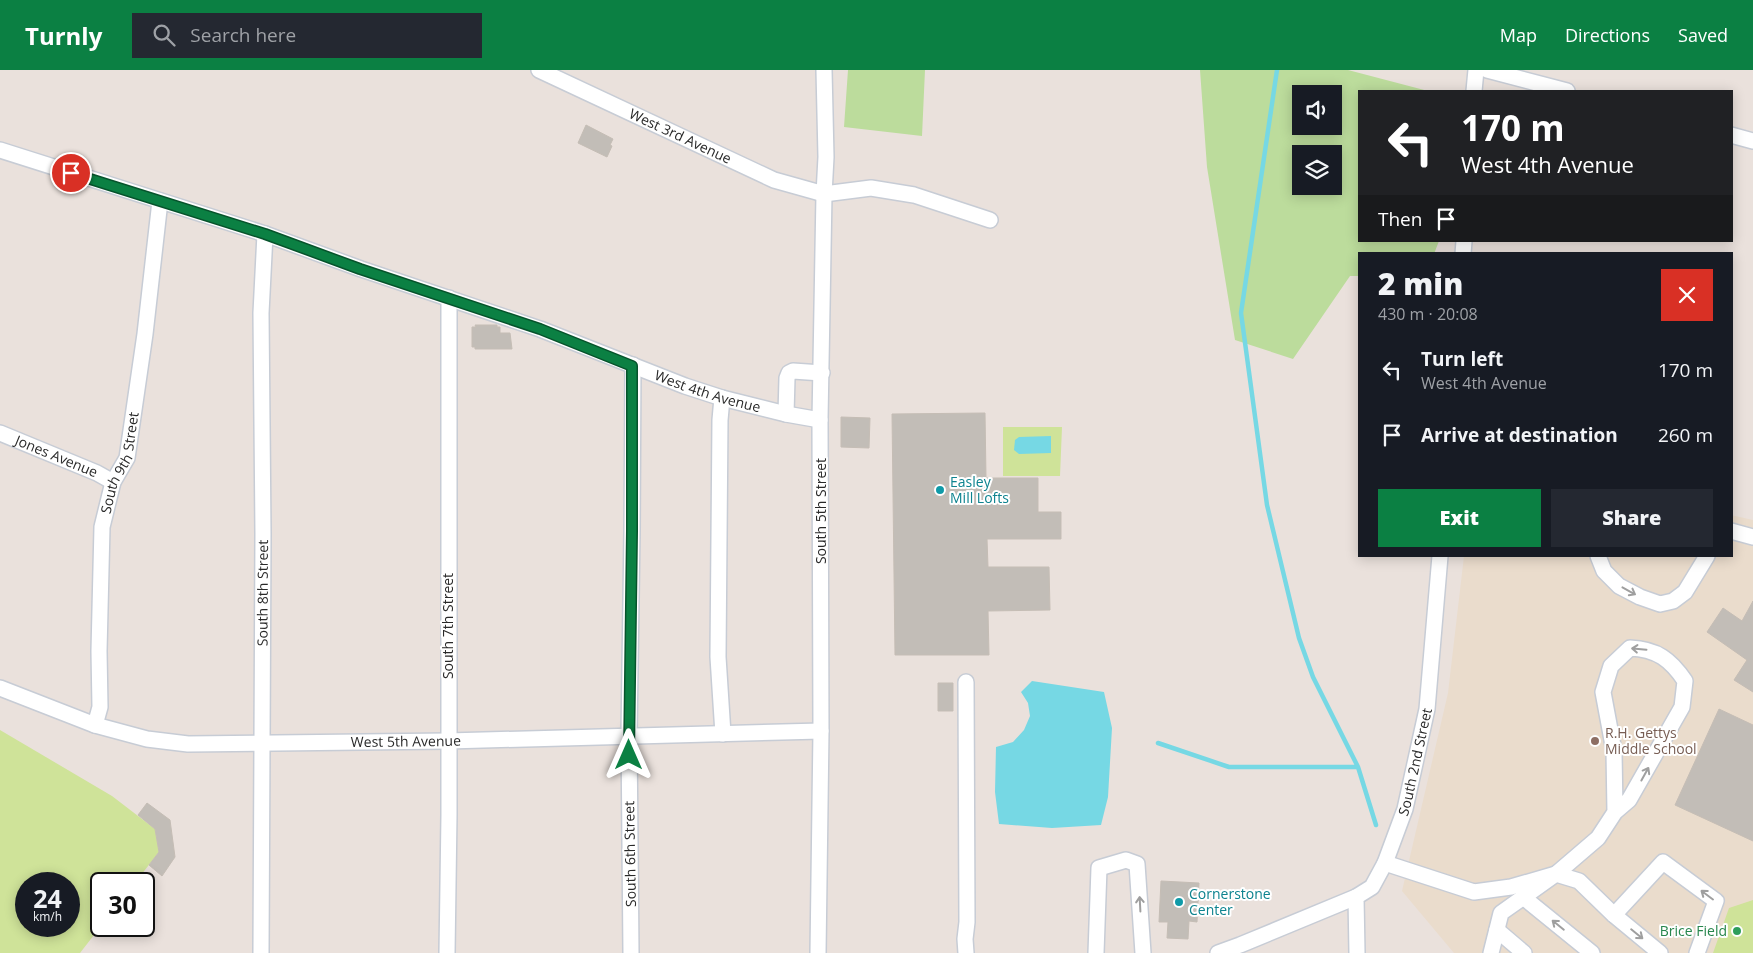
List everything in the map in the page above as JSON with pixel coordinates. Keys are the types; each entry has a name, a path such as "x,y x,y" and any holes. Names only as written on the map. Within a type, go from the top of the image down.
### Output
{"street":[{"name":"West 3rd Avenue","path":"540,70 774,180 824,194"},
{"name":"South 5th Street","path":"818,953 821,731 820,420 826,157 824,70"},
{"path":"1474,90 1476,70"},
{"path":"1487,70 1563,90"},
{"path":"1733,135 1753,140"},
{"name":"West 4th Avenue","path":"0,150 265,234 360,269 540,329 632,366 722,398 786,414 820,420"},
{"path":"824,194 871,188 914,195 990,220"},
{"name":"South 9th Street","path":"95,725 100,707 99,642 102,527 113,482 127,458 145,334 160,201"},
{"name":"South 8th Street","path":"261,953 263,534 261,313 265,234"},
{"name":"South 7th Street","path":"447,953 449,298"},
{"name":"South 6th Street","path":"631,953 629,735 632,366"},
{"path":"786,414 786,378 789,374 793,371 822,373"},
{"path":"722,398 720,420 718,658 723,734"},
{"name":"Jones Avenue","path":"0,433 97,473 113,482"},
{"name":"South 2nd Street","path":"1218,953 1356,897 1372,887 1385,862 1405,809 1427,709 1440,557"},
{"path":"1598,557 1604,571 1619,586 1640,597 1660,604 1673,601 1685,592 1706,557"},
{"path":"1491,953 1501,913 1556,874 1598,838 1615,812 1629,800 1682,707 1685,681 1674,665 1658,654 1644,649 1630,648 1612,666 1604,692 1614,751 1615,812"},
{"path":"966,682 968,922 965,939 966,953"},
{"name":"West 5th Avenue","path":"0,688 95,725 147,739 188,744 448,741 821,731"},
{"path":"1096,953 1098,945 1099,868 1126,860 1138,864 1143,953"},
{"path":"1385,862 1474,892 1511,887 1556,874 1579,881 1614,915 1660,953"},
{"path":"1614,915 1663,862 1716,901 1696,953"},
{"path":"1356,897 1357,953"},
{"path":"1523,897 1592,953"},
{"path":"1497,930 1524,953"}],"shaded area":[{"name":"R.H. Gettys Middle School","path":"1733,515 1753,520 1753,953 1454,953 1402,891 1448,693 1464,557 1733,557"}],"green space":[{"path":"848,70 925,70 922,136 844,127"},
{"path":"1200,70 1348,70 1424,90 1358,90 1358,242 1439,242 1435,252 1358,252 1358,276 1350,276 1293,359 1235,340 1207,167"},
{"path":"1003,427 1062,427 1060,476 1003,476"},
{"path":"0,730 112,796 155,829 159,852 143,872 90,872 90,937 92,937 80,953 0,953"},
{"name":"Brice Field","path":"1753,900 1753,953 1713,953 1729,908"}],"water":[{"path":"1051,436 1051,453 1019,454 1014,450 1015,440 1019,437"},
{"path":"1032,681 1104,692 1112,728 1108,797 1101,825 1052,828 999,824 995,792 996,747 1013,742 1024,730 1030,716 1028,703 1021,692"}],"building":[{"path":"586,125 613,139 607,157 578,143"},
{"path":"475,325 497,325 497,327 500,327 500,333 510,333 512,349 475,349 475,347 472,347 472,327 476,327"},
{"name":"Easley Mill Lofts","path":"985,413 986,478 1038,478 1038,512 1061,512 1061,539 987,539 988,567 1049,567 1050,610 988,611 989,655 895,655 892,414"},
{"path":"841,417 870,418 869,448 841,447"},
{"path":"1753,601 1753,692 1734,680 1747,660 1707,632 1723,608 1742,621"},
{"path":"938,683 953,683 953,711 938,711"},
{"path":"1719,709 1753,725 1753,841 1675,805"},
{"path":"147,803 170,820 175,857 162,876 149,865 159,852 155,829 138,815"},
{"name":"Cornerstone Center","path":"1161,881 1199,883 1197,922 1189,921 1188,939 1167,938 1168,922 1159,922"}],"waterway":[{"path":"1277,70 1241,313 1267,505 1299,638 1313,677 1358,767 1376,825"},
{"path":"1158,743 1229,767 1358,767"}],"place":[{"name":"Easley Mill Lofts","path":"940,490"},
{"name":"R.H. Gettys Middle School","path":"1595,741"},
{"name":"Cornerstone Center","path":"1179,902"},
{"name":"Brice Field","path":"1737,931"}],"route":[{"path":"71,173 265,234 360,269 540,329 632,366 629,755"}]}
